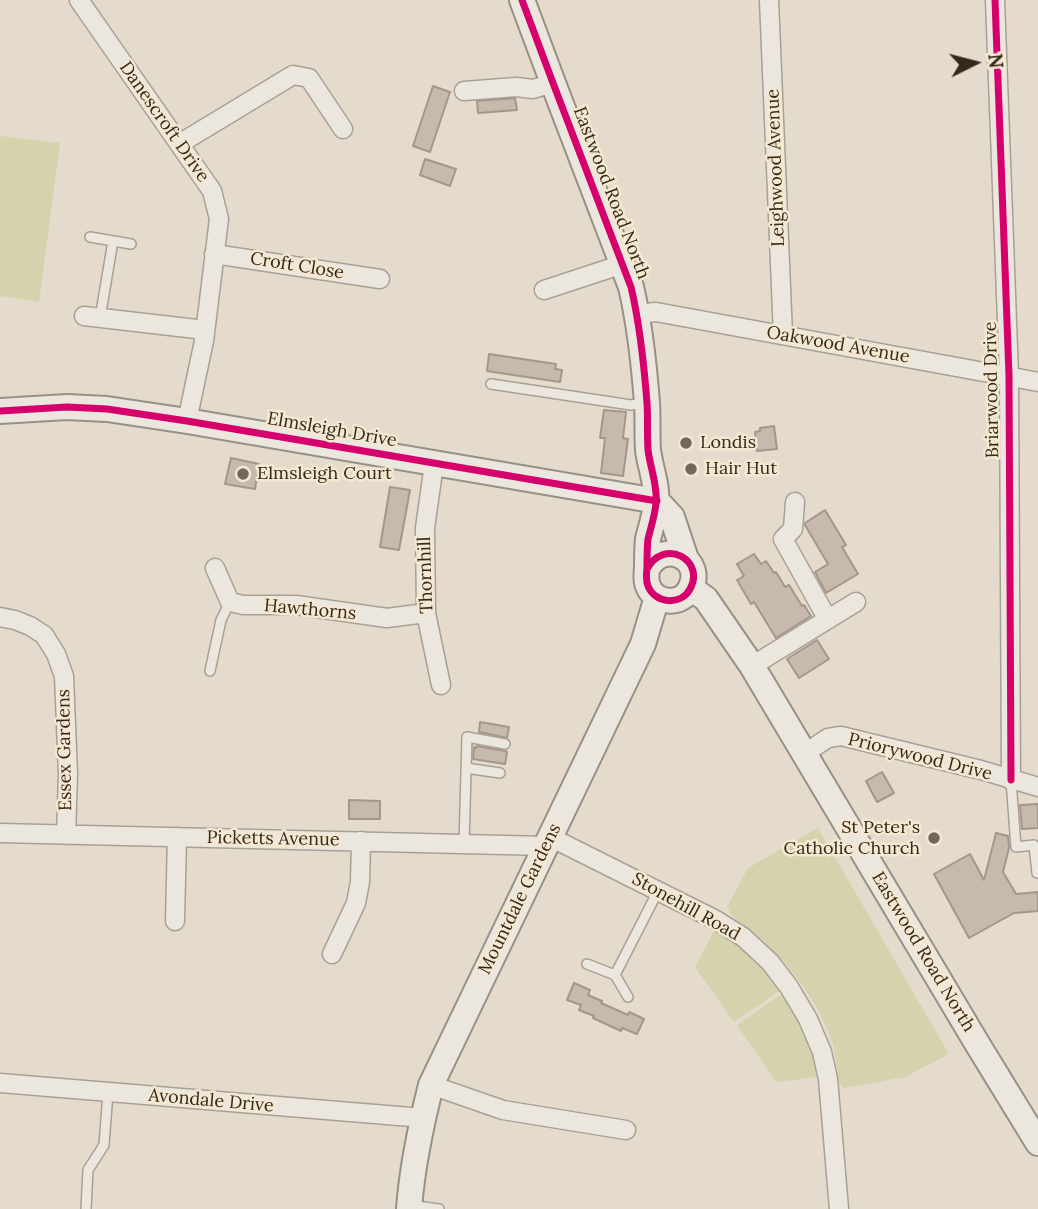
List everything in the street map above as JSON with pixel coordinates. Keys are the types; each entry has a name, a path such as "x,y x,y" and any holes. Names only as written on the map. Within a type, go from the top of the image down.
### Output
{"street":[{"name":"Danescroft Drive","path":"79,0 212,191 219,219 205,330 187,421"},
{"name":"Eastwood Road North","path":"522,0 623,264 638,314 647,403 648,449 657,501 648,542 647,569"},
{"name":"Leighwood Avenue","path":"769,0 783,335"},
{"name":"Briarwood Drive","path":"995,0 1009,375 1011,780"},
{"path":"179,144 293,75 309,78 342,129"},
{"path":"464,91 516,87 533,89 552,83"},
{"name":"Croft Close","path":"214,254 380,279"},
{"path":"544,290 623,264"},
{"name":"Oakwood Avenue","path":"638,314 656,312 1038,382"},
{"path":"92,317 205,330"},
{"name":"Elmsleigh Drive","path":"0,411 67,407 107,409 657,501"},
{"name":"Thornhill","path":"434,464 425,528 426,613 441,685"},
{"name":"Eastwood Road North","path":"657,501 672,517 685,559"},
{"path":"795,502 793,529 783,539 827,618"},
{"path":"671,553 679,555 691,565 691,588 680,599 664,600 657,597 647,585 647,569 656,557 671,553"},
{"path":"215,568 230,602"},
{"name":"Eastwood Road North","path":"691,588 706,599 752,666 1038,1143"},
{"name":"Mountdale Gardens","path":"409,1207 431,1085 643,644 657,597"},
{"path":"752,666 856,601"},
{"name":"Hawthorns","path":"230,602 243,605 296,605 387,618 426,613"},
{"name":"Essex Gardens","path":"0,617 30,626 44,635 56,654 64,676 67,733 66,835"},
{"name":"Priorywood Drive","path":"805,753 828,738 841,737 981,770 1038,787"},
{"name":"Picketts Avenue","path":"0,833 464,844 548,842"},
{"path":"175,921 177,837"},
{"path":"332,954 356,903 360,882 361,841"},
{"name":"Stonehill Road","path":"548,842 716,919 743,937 770,962 808,1019 822,1052 828,1079 839,1209"},
{"name":"Avondale Drive","path":"0,1083 423,1118"},
{"path":"431,1085 503,1111 626,1129"}],"lane":[{"path":"90,237 131,243"},
{"path":"92,317 113,241"},
{"path":"491,384 631,405 647,403"},
{"path":"210,670 220,620 230,602"},
{"path":"464,844 467,737 505,744"},
{"path":"466,768 500,773"},
{"path":"1011,780 1016,847 1034,845 1037,873"},
{"path":"615,975 659,891"},
{"path":"587,964 615,975 628,997"},
{"path":"86,1209 88,1170 104,1145 108,1092"},
{"path":"409,1207 439,1209"}],"shaded area":[{"path":"0,136 60,143 39,302 0,296"},
{"path":"818,828 949,1054 905,1077 844,1088 839,1084 832,1041 813,1001 776,953 735,919 727,907 748,868"},
{"path":"716,927 751,956 781,990 734,1022 695,967"},
{"path":"783,993 806,1033 818,1077 776,1082 737,1025"}],"building":[{"path":"433,86 450,92 430,152 413,146"},
{"path":"515,98 517,110 478,113 477,101"},
{"path":"425,159 456,169 450,186 420,175"},
{"path":"489,354 556,364 555,369 562,370 560,382 487,371"},
{"path":"604,410 626,412 623,438 628,439 623,476 601,473 605,438 600,438"},
{"path":"774,426 777,449 757,451 755,432 760,431 760,428"},
{"name":"Elmsleigh Court","path":"231,458 259,464 255,489 225,484"},
{"path":"390,487 410,490 399,550 380,547"},
{"path":"825,510 846,545 842,547 858,574 826,593 815,572 828,564 805,525"},
{"path":"754,554 761,564 766,561 785,587 789,585 811,616 776,638 737,580 744,576 737,564"},
{"path":"817,640 829,659 799,678 787,659"},
{"path":"480,722 509,727 507,738 479,732"},
{"path":"474,747 507,752 505,764 473,759"},
{"path":"882,772 894,793 877,802 866,781"},
{"path":"349,800 380,801 380,819 349,819"},
{"path":"1038,804 1038,828 1022,829 1020,805"},
{"path":"996,833 1008,836 1009,848 1003,872 1016,894 1038,892 1038,911 1014,913 969,938 934,874 970,854 984,880"},
{"path":"574,983 590,990 588,995 602,1001 601,1003 644,1019 637,1034 622,1028 621,1031 579,1010 581,1005 567,1000"}],"cycle path":[{"path":"522,0 631,287 639,330 648,450 656,497 648,539 646,576 647,583 651,592 668,601 681,598 690,589 692,569 688,561 681,556 663,555 654,559 647,569"},
{"path":"995,0 1009,375 1011,780"},
{"path":"0,411 67,407 107,409 657,501"}],"place":[{"name":"Londis","path":"686,443"},
{"name":"Hair Hut","path":"691,469"},
{"name":"Elmsleigh Court","path":"243,474"},
{"name":"St Peter's Catholic Church","path":"934,838"}]}
